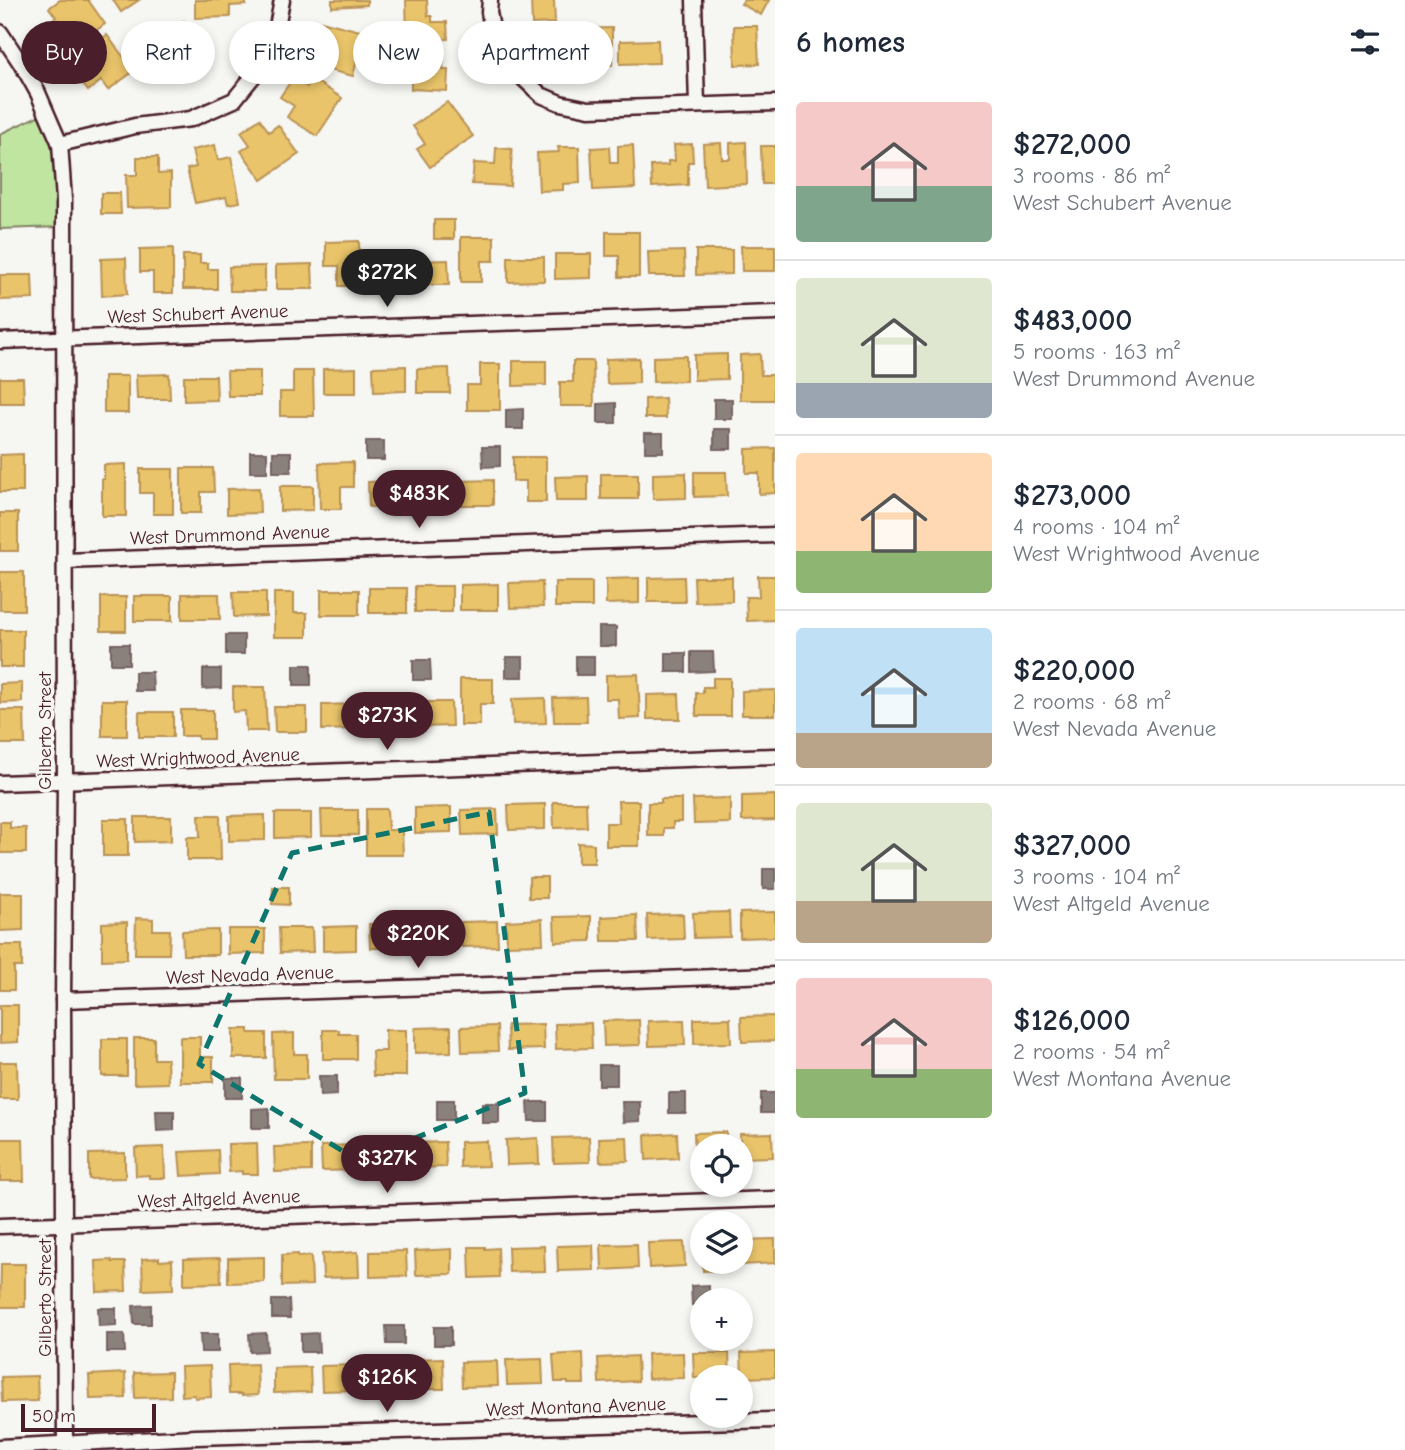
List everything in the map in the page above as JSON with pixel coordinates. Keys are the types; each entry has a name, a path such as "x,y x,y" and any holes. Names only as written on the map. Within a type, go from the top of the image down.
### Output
{"street":[{"path":"60,144 135,126 191,119 233,100 264,63 274,43 282,0"},
{"path":"490,0 493,34 507,63 541,95 560,103 589,109 775,103"},
{"path":"694,0 697,106"},
{"name":"Gilberto Street","path":"0,32 38,93 60,144 64,200 65,1445"},
{"name":"West Schubert Avenue","path":"0,341 775,313"},
{"name":"West Drummond Avenue","path":"65,561 775,535"},
{"name":"West Wrightwood Avenue","path":"0,783 775,756"},
{"name":"West Nevada Avenue","path":"63,1000 775,975"},
{"name":"West Altgeld Avenue","path":"0,1226 775,1199"},
{"name":"West Montana Avenue","path":"0,1447 196,1444 775,1420"}],"highlighted area":[{"path":"489,812 525,1093 359,1161 199,1064 292,853"}],"green space":[{"path":"44,113 57,145 62,227 0,229 0,134"}],"building: Homes":[{"path":"60,0 88,0 103,21 50,21 56,17 49,8"},
{"path":"113,0 139,0 121,12"},
{"path":"195,0 246,0 246,5 230,6 230,17 195,18"},
{"path":"332,0 367,0 367,5 332,7"},
{"path":"406,0 427,0 428,16 432,16 432,21 407,21"},
{"path":"531,0 554,0 555,21 532,21"},
{"path":"744,0 769,0 761,15 741,4"},
{"path":"444,22 447,22 448,39 444,39"},
{"path":"339,26 353,29 353,76 339,72"},
{"path":"734,26 757,26 759,64 735,65"},
{"path":"107,35 121,54 121,80 108,90 103,84 107,84"},
{"path":"658,40 659,63 620,64 620,41"},
{"path":"444,70 448,70 447,91 411,89 411,84 444,84"},
{"path":"83,84 97,84 88,91"},
{"path":"289,84 302,84 307,87 309,84 320,84 342,98 317,136 287,117 294,106 280,97"},
{"path":"447,102 473,136 430,167 417,149 425,144 413,126"},
{"path":"260,119 269,132 278,125 299,154 262,180 241,151 250,145 241,132"},
{"path":"746,142 747,184 705,186 703,144 721,143 722,159 730,159 730,143"},
{"path":"692,144 693,162 688,162 688,185 652,187 651,166 668,165 668,161 675,161 674,145"},
{"path":"215,145 218,160 231,157 240,202 228,204 226,197 195,203 187,169 196,167 192,150"},
{"path":"633,145 635,188 593,190 591,148 609,147 610,163 618,163 618,146"},
{"path":"761,146 775,146 775,184 762,184"},
{"path":"558,147 579,147 580,183 563,184 563,190 539,191 537,153 559,152"},
{"path":"496,148 512,149 510,186 472,184 474,163 495,164"},
{"path":"137,157 158,157 158,174 171,173 171,207 127,208 126,175 137,175"},
{"path":"101,193 120,193 121,214 101,214"},
{"path":"434,220 454,220 454,239 434,239"},
{"path":"606,232 639,232 639,277 619,277 619,256 606,256"},
{"path":"461,237 494,237 494,261 481,261 481,282 461,282"},
{"path":"359,241 360,286 339,286 339,266 326,266 326,242"},
{"path":"741,246 775,246 775,271 742,271"},
{"path":"173,248 173,293 153,293 153,272 140,272 140,249"},
{"path":"696,250 732,250 732,274 696,275"},
{"path":"684,251 685,276 649,276 648,252"},
{"path":"555,254 591,254 591,278 555,279"},
{"path":"183,255 200,255 200,263 208,263 208,269 217,269 217,289 183,289"},
{"path":"508,257 544,257 544,281 508,282"},
{"path":"126,258 127,294 102,296 101,259"},
{"path":"368,258 403,258 404,282 368,283"},
{"path":"448,260 449,285 413,285 412,261"},
{"path":"312,264 313,289 276,289 276,265"},
{"path":"265,266 265,291 230,291 229,267"},
{"path":"0,275 32,275 33,299 0,300"},
{"path":"727,354 727,379 694,380 694,355"},
{"path":"760,354 761,375 773,375 774,400 740,400 740,355"},
{"path":"686,356 686,381 653,382 653,357"},
{"path":"639,358 639,383 607,384 606,359"},
{"path":"513,361 546,361 546,385 513,386"},
{"path":"573,361 593,361 594,406 560,406 560,382 573,382"},
{"path":"480,364 500,364 500,410 467,410 467,385 480,385"},
{"path":"406,366 406,391 374,392 373,367"},
{"path":"356,368 356,393 323,393 323,369"},
{"path":"449,368 450,393 417,393 417,369"},
{"path":"227,371 260,371 260,396 228,396"},
{"path":"293,371 313,371 314,416 280,416 280,392 293,392"},
{"path":"169,374 170,399 137,399 136,375"},
{"path":"104,376 128,376 128,413 104,413"},
{"path":"184,376 216,376 217,400 184,401"},
{"path":"0,378 23,378 24,403 0,403"},
{"path":"665,398 666,418 645,418 645,399"},
{"path":"775,448 775,493 759,494 759,473 746,473 746,449"},
{"path":"23,454 23,492 0,492 0,455"},
{"path":"513,457 546,457 546,502 526,502 526,481 513,481"},
{"path":"353,462 353,487 341,487 341,509 320,509 319,463"},
{"path":"126,464 126,516 102,516 104,465"},
{"path":"181,468 213,468 214,492 201,492 201,513 181,513"},
{"path":"140,469 173,469 173,514 153,514 153,493 140,493"},
{"path":"694,472 726,472 727,496 694,497"},
{"path":"686,473 686,498 653,499 653,474"},
{"path":"601,474 638,474 638,499 601,499"},
{"path":"588,476 588,501 556,501 555,477"},
{"path":"447,480 448,505 415,506 415,481"},
{"path":"493,480 493,505 461,505 460,481"},
{"path":"401,481 402,506 369,507 368,482"},
{"path":"280,486 313,486 313,510 280,511"},
{"path":"259,488 260,513 227,514 227,489"},
{"path":"0,513 18,513 18,551 0,551"},
{"path":"0,572 24,572 24,610 0,610"},
{"path":"758,576 775,576 775,620 747,621 746,597 759,597"},
{"path":"684,577 685,602 648,602 648,578"},
{"path":"694,577 732,577 732,601 695,602"},
{"path":"639,578 639,603 606,604 606,579"},
{"path":"542,582 543,607 510,608 509,583"},
{"path":"555,582 592,582 592,607 555,607"},
{"path":"498,584 498,610 460,610 460,585"},
{"path":"415,586 452,586 452,612 415,612"},
{"path":"369,588 407,588 407,613 369,613"},
{"path":"321,590 359,590 359,615 321,615"},
{"path":"233,592 266,592 266,616 234,617"},
{"path":"274,593 294,593 294,613 307,613 307,637 274,637"},
{"path":"182,594 219,594 220,619 182,619"},
{"path":"134,596 172,596 172,621 134,621"},
{"path":"101,597 126,597 126,631 101,631"},
{"path":"0,630 23,630 23,667 0,667"},
{"path":"638,674 640,718 619,719 618,699 606,699 606,675"},
{"path":"713,678 730,678 730,716 696,716 696,693 703,693 703,687 713,687"},
{"path":"460,679 493,679 493,704 480,704 480,725 460,725"},
{"path":"22,683 22,702 0,703 0,684"},
{"path":"233,687 265,687 267,731 246,731 245,711 233,712"},
{"path":"775,690 775,715 742,715 742,691"},
{"path":"679,694 680,719 647,719 647,695"},
{"path":"586,697 587,722 554,722 553,698"},
{"path":"545,698 546,723 513,724 512,699"},
{"path":"102,700 127,700 127,736 102,736"},
{"path":"419,702 451,702 452,726 419,727"},
{"path":"406,703 407,728 374,729 373,704"},
{"path":"355,704 355,729 322,730 322,705"},
{"path":"274,707 307,707 307,732 275,732"},
{"path":"0,710 24,710 25,744 0,744"},
{"path":"181,710 213,710 213,739 181,736"},
{"path":"139,712 173,712 173,737 139,737"},
{"path":"775,795 775,820 742,821 742,796"},
{"path":"730,798 730,823 694,824 693,799"},
{"path":"661,799 681,799 681,822 673,822 673,828 664,828 664,836 648,836 648,803 661,803"},
{"path":"618,801 639,801 639,846 606,846 606,823 619,823"},
{"path":"553,802 586,802 587,827 554,828"},
{"path":"545,804 545,829 509,830 508,805"},
{"path":"451,807 451,832 415,833 415,808"},
{"path":"366,809 387,809 388,830 402,830 403,855 366,855"},
{"path":"497,809 498,834 462,835 461,810"},
{"path":"321,810 358,810 358,835 322,835"},
{"path":"275,813 311,813 311,837 275,838"},
{"path":"199,815 220,815 221,860 187,860 187,837 200,837"},
{"path":"265,815 265,840 229,841 229,816"},
{"path":"135,817 171,817 171,841 135,842"},
{"path":"103,819 128,819 128,856 103,856"},
{"path":"0,822 10,822 10,828 26,828 26,853 0,853"},
{"path":"578,843 594,844 594,863 578,863"},
{"path":"529,877 547,877 547,898 529,898"},
{"path":"273,887 289,887 289,905 272,904"},
{"path":"0,893 23,893 23,930 0,931"},
{"path":"729,912 730,937 694,938 693,913"},
{"path":"775,912 775,937 740,938 740,913"},
{"path":"683,914 684,939 648,940 647,915"},
{"path":"637,915 638,941 602,941 601,917"},
{"path":"591,916 591,941 555,942 554,917"},
{"path":"136,918 153,919 153,930 170,930 169,954 135,954"},
{"path":"542,919 543,944 507,945 506,921"},
{"path":"497,921 498,946 462,947 461,922"},
{"path":"127,922 127,959 102,960 102,923"},
{"path":"451,922 452,947 415,948 415,923"},
{"path":"402,923 402,948 370,948 369,924"},
{"path":"356,926 356,950 323,951 323,927"},
{"path":"279,928 312,928 313,952 280,953"},
{"path":"228,929 265,929 265,953 228,954"},
{"path":"218,930 218,955 183,955 182,931"},
{"path":"0,945 22,945 22,967 14,967 14,990 0,990"},
{"path":"0,1005 18,1005 18,1042 0,1043"},
{"path":"775,1016 775,1041 742,1042 741,1017"},
{"path":"730,1018 731,1043 694,1044 694,1019"},
{"path":"639,1020 640,1045 604,1046 603,1021"},
{"path":"684,1020 685,1045 649,1046 648,1021"},
{"path":"591,1023 592,1048 556,1049 555,1024"},
{"path":"543,1024 544,1049 508,1050 507,1025"},
{"path":"497,1026 498,1051 462,1052 461,1027"},
{"path":"451,1027 451,1052 415,1053 415,1028"},
{"path":"233,1029 266,1033 266,1058 233,1058"},
{"path":"323,1030 356,1034 356,1059 323,1059"},
{"path":"385,1030 406,1030 406,1076 373,1076 372,1051 386,1051"},
{"path":"294,1033 294,1054 307,1054 307,1079 274,1079 273,1034"},
{"path":"180,1037 200,1037 200,1057 213,1057 213,1082 180,1082"},
{"path":"134,1038 154,1038 154,1059 167,1059 168,1083 134,1084"},
{"path":"102,1039 127,1039 127,1076 102,1076"},
{"path":"0,1062 17,1062 18,1099 0,1099"},
{"path":"726,1132 726,1134 694,1134"},
{"path":"677,1133 678,1158 646,1160 645,1135"},
{"path":"772,1133 773,1157 753,1158 753,1134 740,1134"},
{"path":"589,1137 590,1162 554,1163 553,1138"},
{"path":"627,1137 628,1161 600,1162 599,1138"},
{"path":"538,1138 539,1164 507,1165 506,1140"},
{"path":"0,1139 23,1139 24,1181 0,1181"},
{"path":"487,1141 488,1166 460,1167 460,1142"},
{"path":"445,1142 446,1167 414,1168 413,1143"},
{"path":"257,1143 258,1174 229,1172 228,1144"},
{"path":"406,1143 407,1168 370,1169 370,1144"},
{"path":"358,1145 358,1170 322,1171 321,1146"},
{"path":"311,1146 311,1171 275,1172 274,1147"},
{"path":"164,1147 165,1178 136,1176 135,1148"},
{"path":"218,1150 219,1174 181,1176 179,1152"},
{"path":"125,1153 125,1178 89,1179 89,1154"},
{"path":"775,1239 775,1263 753,1264 753,1240"},
{"path":"684,1242 685,1266 649,1268 648,1243"},
{"path":"637,1244 638,1268 602,1270 601,1245"},
{"path":"593,1245 594,1270 558,1271 557,1246"},
{"path":"544,1246 545,1271 509,1272 508,1247"},
{"path":"469,1247 498,1248 499,1277 470,1278"},
{"path":"452,1249 452,1274 416,1275 415,1251"},
{"path":"406,1251 407,1276 370,1277 370,1252"},
{"path":"358,1252 359,1277 323,1278 322,1254"},
{"path":"298,1254 298,1257 311,1256 312,1285 282,1286 282,1255"},
{"path":"264,1257 264,1282 228,1283 228,1258"},
{"path":"159,1258 159,1261 172,1260 173,1289 143,1290 142,1259"},
{"path":"220,1258 221,1283 184,1284 184,1259"},
{"path":"96,1261 125,1262 126,1291 97,1292"},
{"path":"1,1264 25,1264 25,1307 0,1307"},
{"path":"775,1352 775,1377 753,1378 753,1365 741,1365 741,1353"},
{"path":"583,1353 584,1384 555,1382 553,1355"},
{"path":"683,1353 684,1378 648,1379 647,1354"},
{"path":"693,1353 729,1353 730,1365 693,1365"},
{"path":"637,1356 638,1381 599,1383 598,1358"},
{"path":"443,1358 444,1389 415,1388 414,1359"},
{"path":"542,1359 543,1384 507,1385 506,1360"},
{"path":"497,1361 498,1386 462,1387 461,1362"},
{"path":"257,1364 258,1395 229,1394 228,1365"},
{"path":"403,1364 403,1389 367,1390 366,1365"},
{"path":"357,1365 358,1390 322,1391 321,1366"},
{"path":"210,1366 211,1397 182,1396 181,1367"},
{"path":"310,1367 311,1392 274,1393 274,1368"},
{"path":"171,1372 171,1397 135,1398 134,1373"},
{"path":"125,1373 126,1398 90,1399 89,1375"},
{"path":"37,1376 38,1401 2,1402 1,1377"}],"building: Industry":[{"path":"714,399 732,399 732,419 714,419"},
{"path":"616,403 616,423 598,423 598,404"},
{"path":"523,409 523,429 506,429 506,410"},
{"path":"714,429 731,429 731,449 714,449"},
{"path":"645,433 663,433 663,452 645,452"},
{"path":"366,441 384,441 384,460 366,460"},
{"path":"482,447 500,447 500,466 483,467"},
{"path":"250,452 267,452 267,472 250,472"},
{"path":"273,452 291,452 291,472 273,472"},
{"path":"599,627 616,627 616,646 599,646"},
{"path":"226,635 244,635 244,654 226,654"},
{"path":"111,644 129,644 129,664 111,664"},
{"path":"691,652 713,652 714,671 691,672"},
{"path":"666,653 686,653 686,672 666,672"},
{"path":"576,656 594,656 594,675 576,675"},
{"path":"506,657 523,657 523,677 506,677"},
{"path":"413,660 430,660 431,680 413,680"},
{"path":"294,665 311,665 311,685 294,685"},
{"path":"203,669 221,669 221,688 203,689"},
{"path":"135,672 152,672 153,691 135,691"},
{"path":"763,869 775,869 775,889 763,889"},
{"path":"599,1065 617,1065 617,1085 599,1085"},
{"path":"319,1076 337,1076 337,1095 320,1096"},
{"path":"225,1078 242,1078 242,1098 225,1098"},
{"path":"669,1093 686,1093 686,1113 669,1113"},
{"path":"761,1093 775,1093 775,1113 761,1113"},
{"path":"437,1100 454,1100 454,1120 437,1120"},
{"path":"528,1102 547,1102 547,1121 529,1121"},
{"path":"622,1102 640,1102 640,1121 623,1122"},
{"path":"482,1103 499,1103 499,1123 482,1123"},
{"path":"269,1108 269,1128 252,1128 252,1109"},
{"path":"156,1111 174,1111 174,1130 157,1131"},
{"path":"709,1285 709,1288 691,1288"},
{"path":"272,1300 289,1300 290,1318 272,1318"},
{"path":"151,1305 151,1324 134,1324 133,1306"},
{"path":"98,1308 116,1308 116,1325 99,1326"},
{"path":"386,1326 404,1326 404,1344 387,1344"},
{"path":"434,1327 451,1327 451,1345 434,1345"},
{"path":"266,1333 267,1351 250,1352 249,1334"},
{"path":"318,1333 319,1352 301,1352 301,1334"},
{"path":"107,1334 124,1334 125,1352 107,1352"},
{"path":"200,1334 218,1334 218,1352 201,1352"}]}
